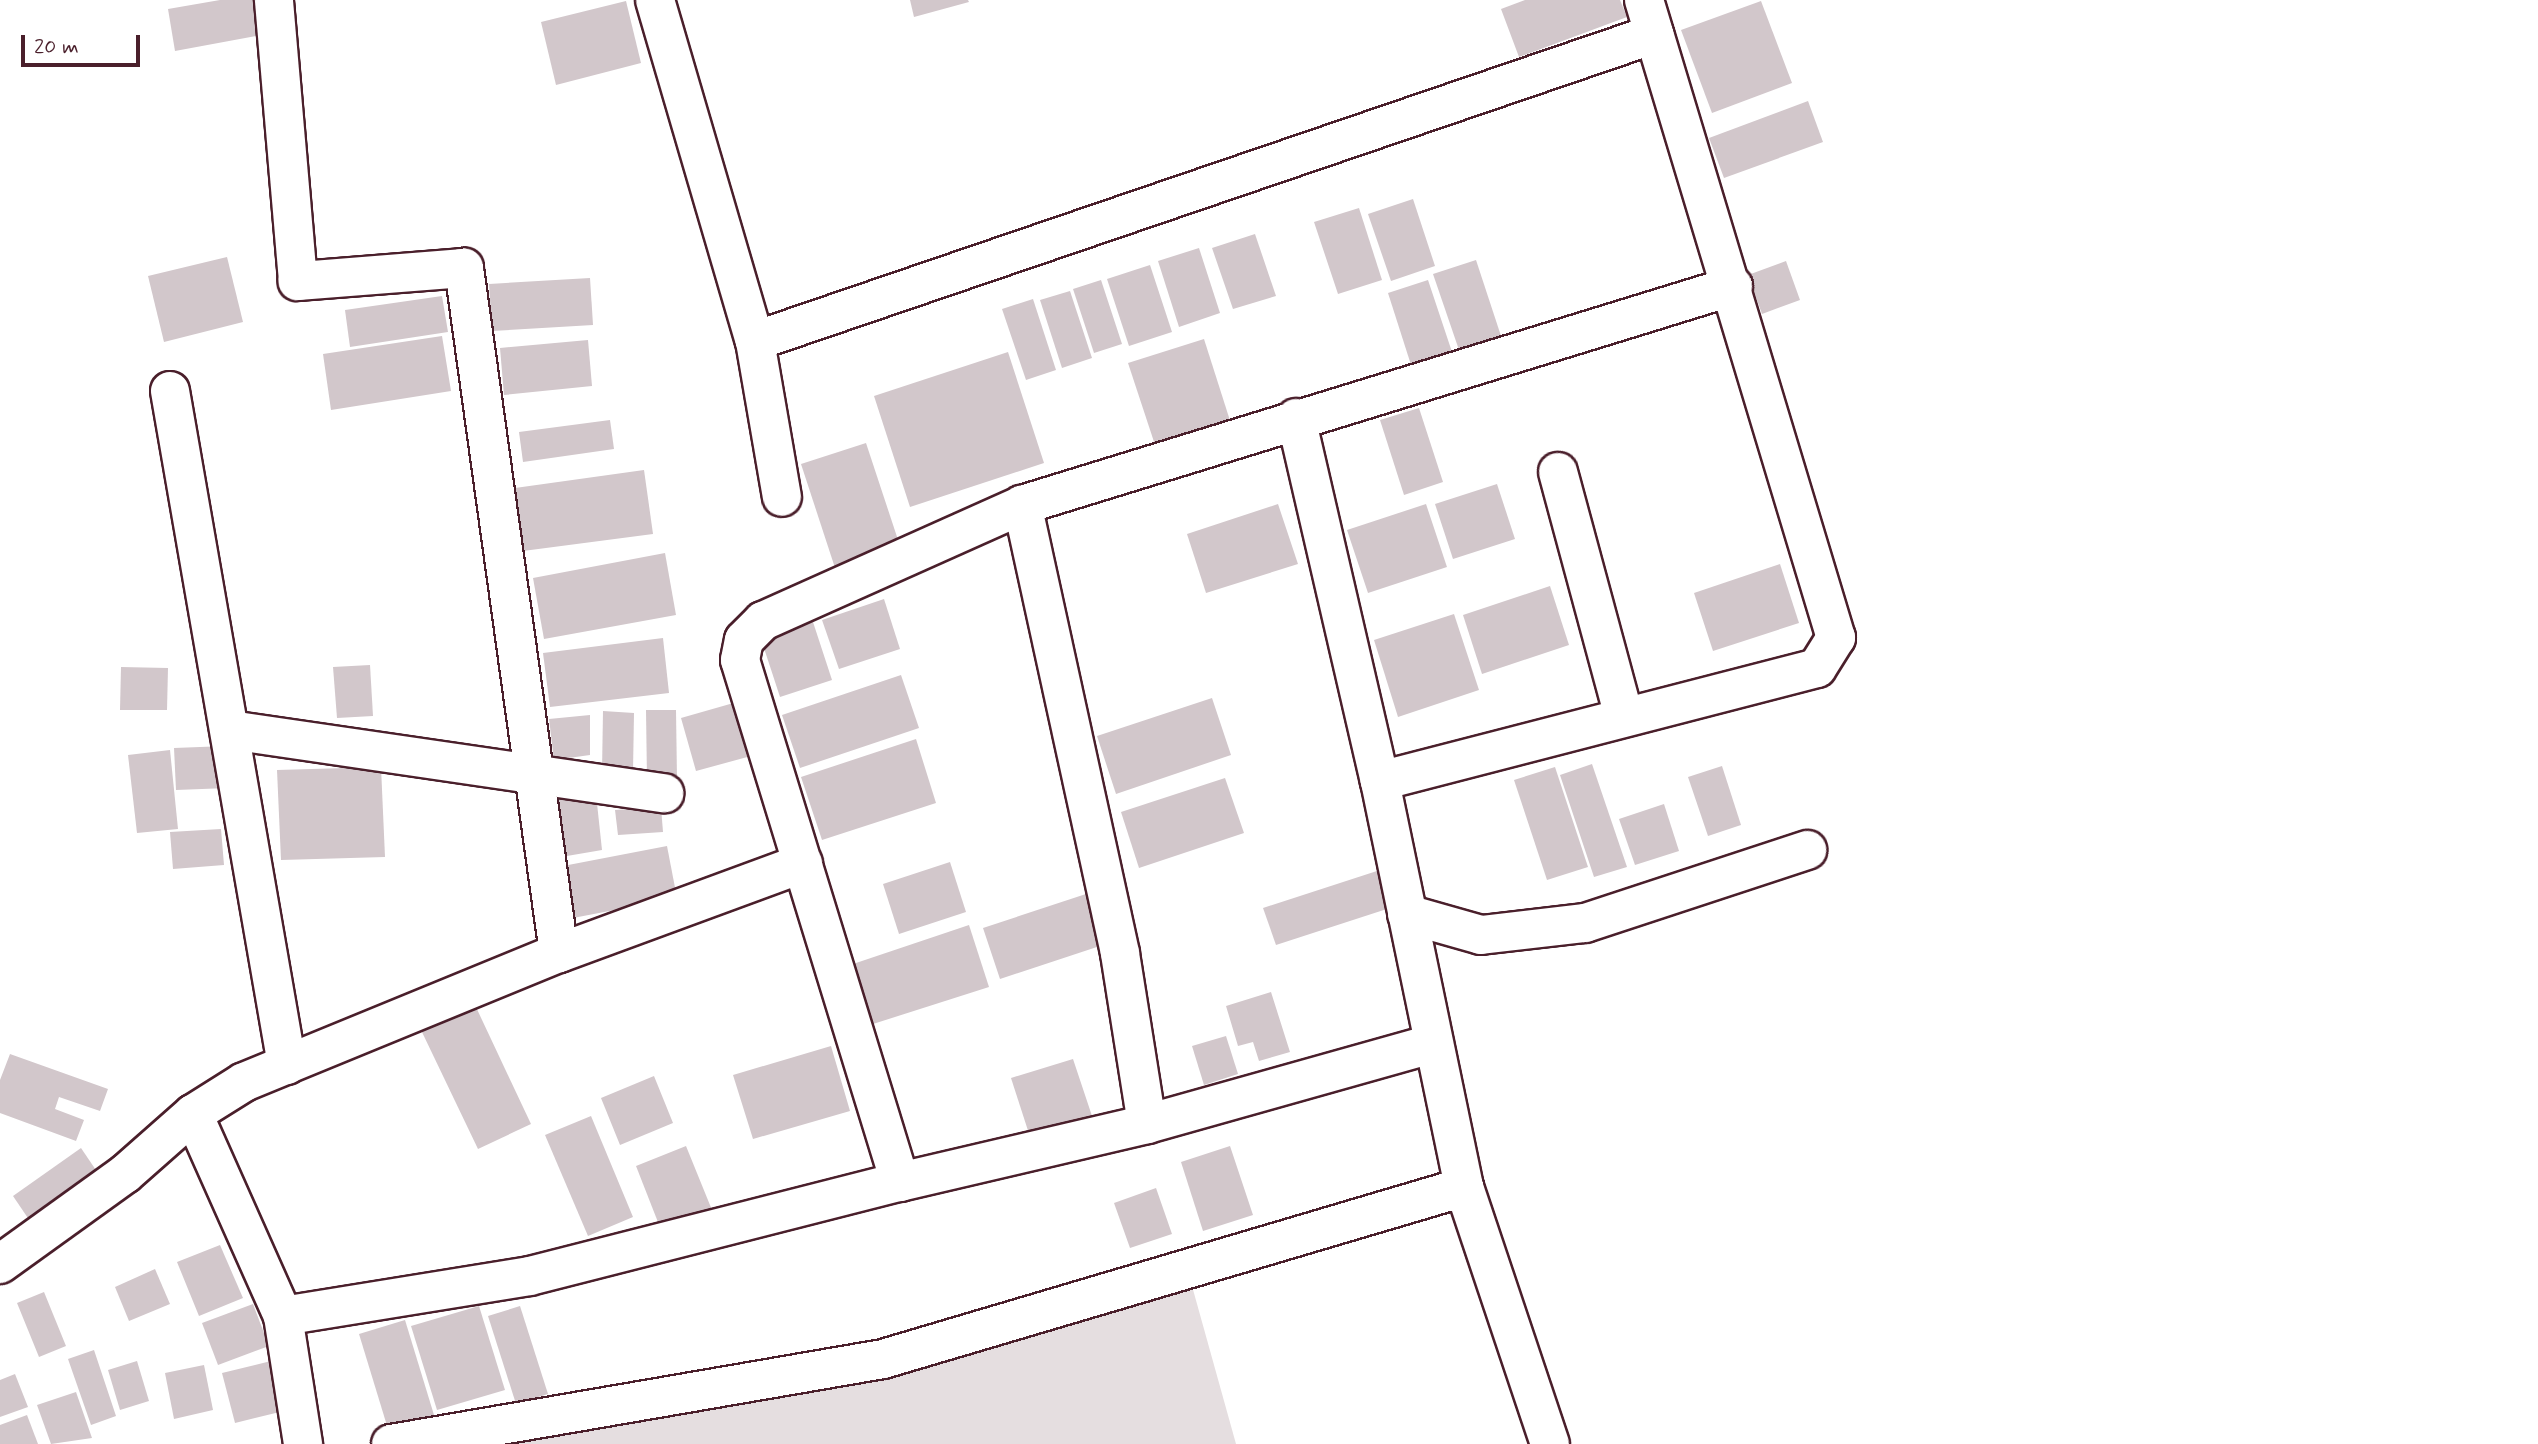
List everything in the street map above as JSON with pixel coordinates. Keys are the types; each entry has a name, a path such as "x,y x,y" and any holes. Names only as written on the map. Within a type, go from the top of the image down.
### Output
{"street":[{"path":"274,0 298,281 464,268 559,953"},
{"path":"655,0 755,341 782,497"},
{"path":"755,341 1649,17 1733,286 1836,638 1816,668 1380,781"},
{"path":"900,1182 740,660 744,640 763,621 1022,505 1296,418 1733,286"},
{"path":"170,391 287,1065"},
{"path":"1296,418 1380,781 1432,1044 1464,1187 1550,1444"},
{"path":"1558,472 1624,717"},
{"path":"1022,505 1120,953 1147,1124"},
{"path":"230,730 664,793"},
{"path":"1407,914 1481,935 1585,923 1807,850"},
{"path":"0,1264 125,1174 193,1114 287,1065 559,953 803,863"},
{"path":"283,1316 530,1276 900,1182 1147,1124 1432,1044"},
{"path":"193,1114 283,1316 303,1444"},
{"path":"391,1444 883,1359 1464,1187"}],"shaded area":[{"path":"1192,1286 1236,1444 480,1444"}],"building":[{"path":"220,0 267,0 273,33 175,51 168,9"},
{"path":"910,0 968,0 969,2 914,17"},
{"path":"1525,0 1620,0 1627,17 1519,57 1501,9"},
{"path":"626,1 641,63 556,85 541,22"},
{"path":"1761,1 1792,83 1712,113 1681,30"},
{"path":"1808,101 1823,142 1724,178 1709,138"},
{"path":"1413,199 1435,266 1391,281 1368,214"},
{"path":"1359,208 1382,280 1338,294 1314,222"},
{"path":"1255,234 1276,296 1233,309 1212,248"},
{"path":"1199,248 1220,313 1179,327 1158,261"},
{"path":"227,257 243,322 164,342 148,276"},
{"path":"1476,260 1501,336 1459,350 1433,274"},
{"path":"1786,261 1800,300 1762,314 1748,275"},
{"path":"1150,265 1172,332 1129,346 1107,279"},
{"path":"590,278 593,325 492,331 489,284"},
{"path":"1101,280 1122,344 1094,353 1073,289"},
{"path":"1428,280 1453,355 1412,368 1388,293"},
{"path":"1070,291 1092,358 1062,368 1040,300"},
{"path":"442,296 448,332 350,347 345,310"},
{"path":"1033,299 1056,370 1026,380 1002,309"},
{"path":"442,336 451,391 331,410 323,354"},
{"path":"1204,339 1233,430 1158,454 1128,363"},
{"path":"588,340 592,386 504,395 500,348"},
{"path":"1008,352 1044,463 910,507 874,396"},
{"path":"1419,408 1443,482 1404,495 1380,420"},
{"path":"610,420 614,449 523,462 519,432"},
{"path":"866,443 902,552 837,574 801,464"},
{"path":"644,470 653,534 523,551 515,488"},
{"path":"1497,484 1515,539 1453,559 1435,504"},
{"path":"1278,504 1298,564 1206,593 1187,534"},
{"path":"1426,504 1447,567 1368,593 1347,530"},
{"path":"665,553 676,615 544,639 533,578"},
{"path":"1780,564 1799,623 1713,651 1694,593"},
{"path":"1550,586 1569,645 1482,674 1463,615"},
{"path":"884,599 900,649 839,669 822,620"},
{"path":"1454,614 1479,690 1398,717 1374,640"},
{"path":"813,622 832,680 780,697 761,639"},
{"path":"663,638 669,693 550,707 543,653"},
{"path":"370,665 373,716 337,718 333,667"},
{"path":"121,667 168,668 167,710 120,710"},
{"path":"901,675 919,728 800,768 782,715"},
{"path":"1212,698 1231,755 1116,794 1097,736"},
{"path":"737,702 751,756 696,771 681,718"},
{"path":"646,710 676,710 677,779 647,780"},
{"path":"603,711 634,713 633,772 602,772"},
{"path":"590,715 590,755 554,760 549,719"},
{"path":"916,739 936,803 822,840 801,777"},
{"path":"226,746 228,788 176,790 174,748"},
{"path":"170,750 178,829 137,833 128,755"},
{"path":"1592,764 1627,867 1594,877 1560,775"},
{"path":"1722,766 1741,825 1708,836 1688,777"},
{"path":"381,767 385,857 281,860 277,770"},
{"path":"1555,767 1588,867 1547,880 1514,780"},
{"path":"1225,778 1244,833 1139,868 1121,812"},
{"path":"596,794 602,850 561,857 553,797"},
{"path":"1664,804 1679,851 1635,865 1619,819"},
{"path":"661,807 663,832 618,835 615,810"},
{"path":"221,829 224,865 173,869 170,832"},
{"path":"667,846 677,898 573,918 563,866"},
{"path":"950,862 966,912 899,934 883,884"},
{"path":"1380,870 1393,907 1276,945 1263,908"},
{"path":"1092,892 1109,943 1000,979 983,928"},
{"path":"969,925 989,987 873,1024 853,964"},
{"path":"1271,992 1290,1052 1259,1061 1253,1042 1238,1046 1226,1006"},
{"path":"475,1005 531,1124 478,1149 421,1030"},
{"path":"1226,1036 1238,1074 1204,1085 1192,1046"},
{"path":"831,1046 850,1111 753,1139 733,1075"},
{"path":"10,1054 108,1089 100,1111 59,1097 55,1109 84,1120 76,1141 0,1113 0,1080"},
{"path":"1073,1059 1094,1122 1032,1143 1011,1078"},
{"path":"654,1076 673,1123 620,1145 601,1098"},
{"path":"591,1116 633,1217 588,1236 545,1135"},
{"path":"686,1146 714,1215 663,1235 636,1166"},
{"path":"1230,1146 1253,1215 1203,1231 1181,1162"},
{"path":"81,1148 104,1182 36,1230 13,1196"},
{"path":"1156,1188 1172,1234 1130,1248 1114,1203"},
{"path":"220,1245 243,1298 199,1316 177,1262"},
{"path":"155,1269 170,1304 129,1321 115,1287"},
{"path":"44,1292 66,1346 39,1357 17,1303"},
{"path":"253,1304 269,1346 218,1365 202,1323"},
{"path":"479,1306 505,1390 437,1410 411,1326"},
{"path":"520,1306 548,1394 516,1404 488,1316"},
{"path":"405,1320 434,1415 388,1429 359,1334"},
{"path":"94,1350 116,1416 91,1425 68,1359"},
{"path":"275,1360 288,1410 235,1423 222,1373"},
{"path":"137,1361 149,1401 120,1410 108,1370"},
{"path":"204,1365 213,1410 174,1419 165,1373"},
{"path":"15,1374 28,1407 0,1417 0,1380"},
{"path":"76,1392 92,1438 51,1444 37,1405"},
{"path":"27,1415 38,1444 0,1444 0,1425"}]}
